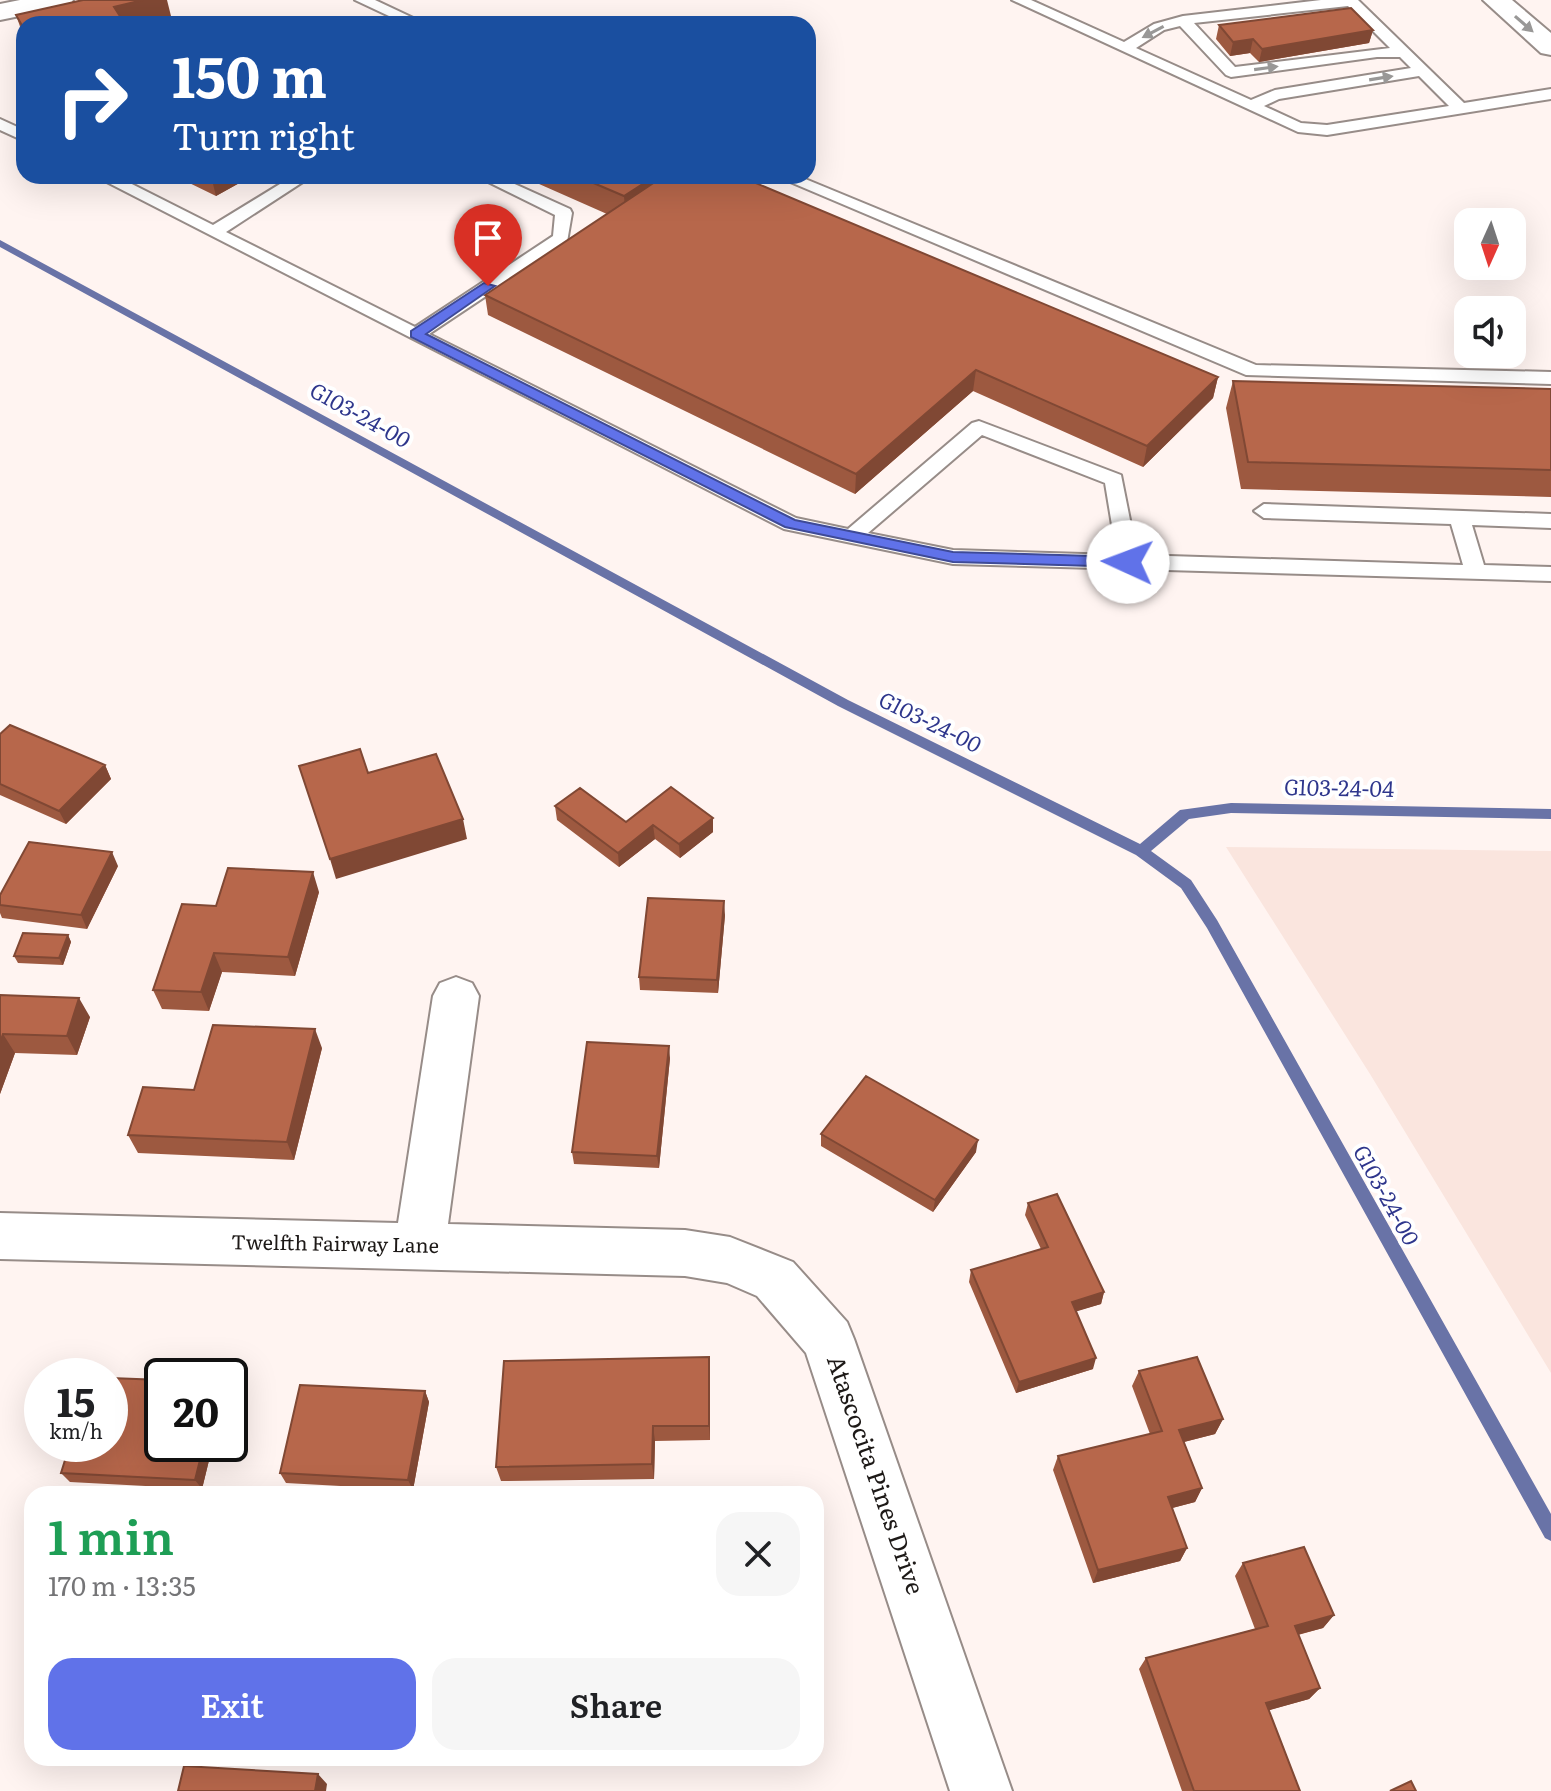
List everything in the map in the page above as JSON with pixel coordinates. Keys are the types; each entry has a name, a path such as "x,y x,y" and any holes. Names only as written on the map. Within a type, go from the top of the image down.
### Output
{"street":[{"path":"0,12 60,0"},
{"path":"1496,0 1551,47"},
{"path":"420,1246 456,996"},
{"name":"Twelfth Fairway Lane","path":"0,1236 670,1254"},
{"name":"Atascocita Pines Drive","path":"670,1254 730,1260 775,1279 828,1339 981,1791"}],"lane":[{"path":"362,0 400,16"},
{"path":"1019,0 1298,127 1327,130 1551,94"},
{"path":"1125,48 1159,27 1183,20 1351,1 1461,109"},
{"path":"1183,20 1231,72 1377,52 1407,53"},
{"path":"1251,106 1275,95 1424,71"},
{"path":"119,184 791,524 953,557 1551,574"},
{"path":"214,232 291,184"},
{"path":"416,334 561,238 564,213 501,184"},
{"path":"803,184 1253,371 1551,378"},
{"path":"852,536 979,427 1114,479 1128,562"},
{"path":"1264,511 1551,521"},
{"path":"1460,519 1476,572"}],"shaded area":[{"path":"1226,847 1551,851 1551,1373 1370,1074"}],"building":[{"path":"83,0 143,0 114,7 120,16 16,15"},
{"path":"1351,8 1373,30 1262,49 1253,39 1233,42 1219,25"},
{"path":"596,184 643,184 624,196"},
{"path":"652,184 758,184 1218,377 1147,446 976,370 856,474 485,295"},
{"path":"1233,381 1551,389 1551,470 1248,462"},
{"path":"10,725 105,765 59,811 0,784 0,734"},
{"path":"360,749 368,773 436,754 463,819 330,859 299,766"},
{"path":"671,787 713,818 679,844 653,825 618,853 555,806 580,788 626,822"},
{"path":"29,842 112,852 81,915 0,905 0,895"},
{"path":"228,868 313,872 288,957 214,953 201,992 153,990 182,904 216,906"},
{"path":"648,898 724,901 717,980 639,977"},
{"path":"23,933 68,935 59,958 14,956"},
{"path":"0,995 79,998 67,1036 3,1034 0,1043"},
{"path":"213,1025 315,1029 287,1142 128,1135 143,1087 194,1090"},
{"path":"587,1042 669,1046 657,1156 572,1152"},
{"path":"866,1076 978,1140 935,1200 821,1134"},
{"path":"1057,1194 1104,1292 1072,1302 1096,1358 1019,1382 971,1270 1048,1247 1028,1203"},
{"path":"709,1357 709,1426 653,1426 652,1464 496,1467 504,1361"},
{"path":"1197,1357 1223,1419 1179,1430 1202,1488 1168,1497 1187,1548 1098,1570 1058,1456 1162,1431 1139,1371"},
{"path":"128,1379 144,1379 144,1462 200,1462 195,1480 61,1473 64,1462 128,1462"},
{"path":"300,1385 425,1391 408,1480 280,1473"},
{"path":"1304,1547 1334,1615 1295,1626 1320,1688 1266,1703 1300,1791 1194,1791 1146,1658 1268,1626 1243,1563"},
{"path":"184,1766 318,1774 315,1791 178,1791"},
{"path":"1411,1781 1416,1791 1390,1791"}],"waterway":[{"name":"G103-24-00","path":"0,243 843,703 1141,851"},
{"name":"G103-24-04","path":"1141,851 1185,814 1231,808 1551,814"},
{"name":"G103-24-00","path":"1141,851 1186,884 1212,924 1551,1532"}],"route":[{"path":"488,286 416,334 791,524 953,557 1128,562"}]}
